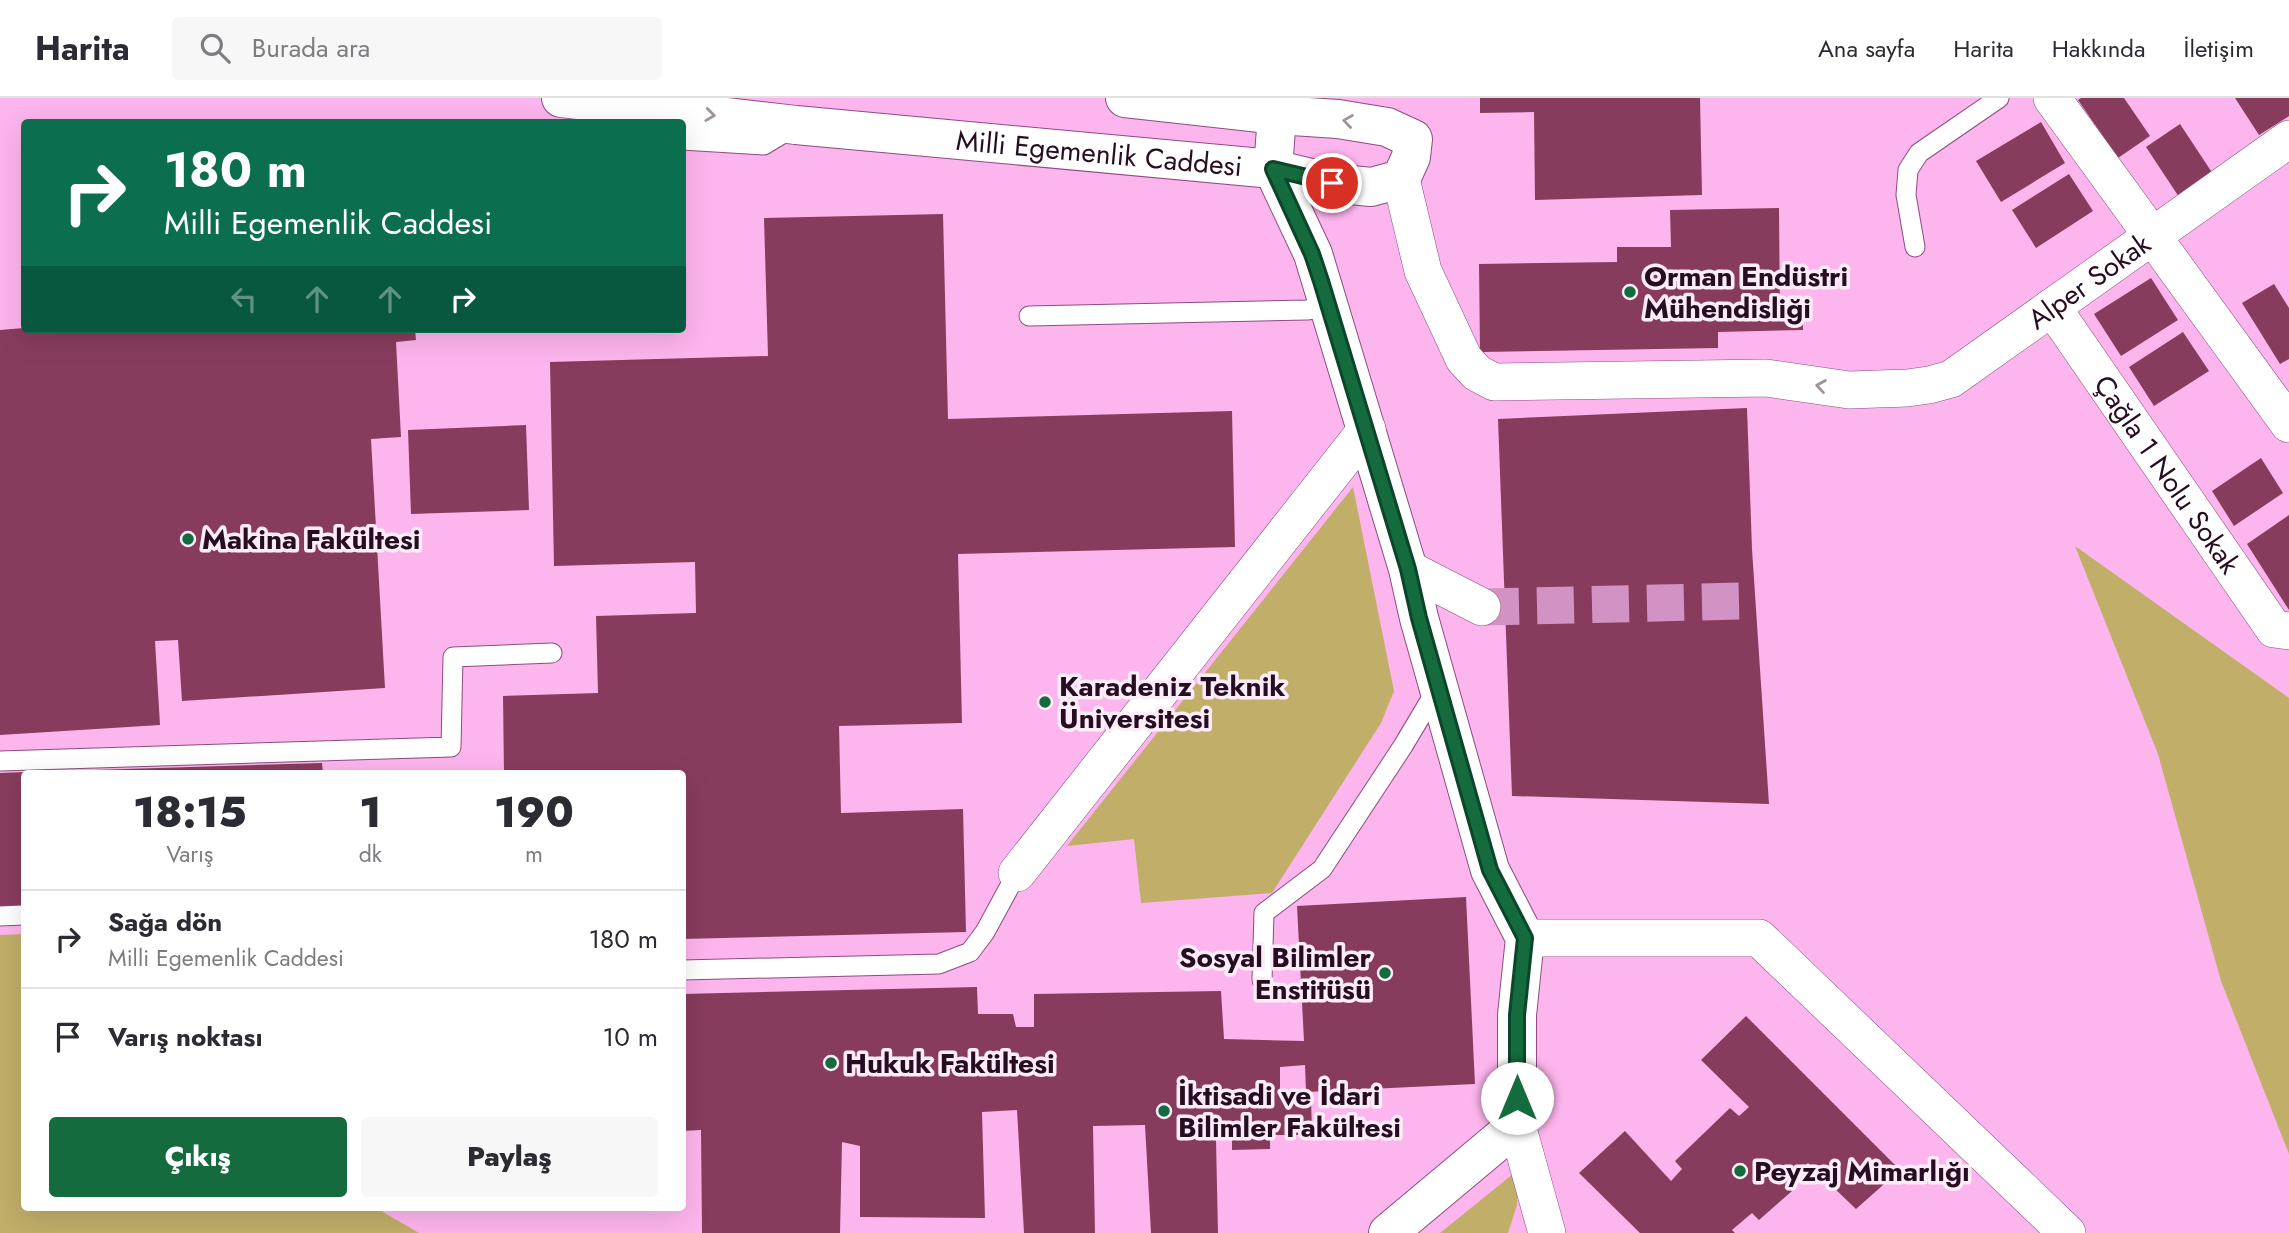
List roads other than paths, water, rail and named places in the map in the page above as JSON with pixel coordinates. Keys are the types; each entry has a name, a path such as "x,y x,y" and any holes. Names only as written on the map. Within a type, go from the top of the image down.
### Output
{"street":[{"name":"Milli Egemenlik Caddesi","path":"561,98 622,114 796,125 1273,169 1332,183 1371,187 1401,179 1411,157 1413,139 1387,127 1338,119 1125,98"},
{"path":"2052,98 2152,237 2277,385 2289,424"},
{"path":"1277,115 1273,169 1312,254 1367,429 1490,870 1525,938 1517,1015 1517,1125 1547,1233"},
{"name":"Alper Sokak","path":"1401,179 1423,271 1464,359 1494,382 1766,378 1849,390 1928,385 1951,379 2289,139"},
{"name":"Çağla 1 Nolu Sokak","path":"2052,307 2274,629 2289,631"},
{"path":"1017,873 1367,429"},
{"path":"1408,569 1482,607"},
{"path":"1525,938 1759,938 2067,1233"},
{"path":"1388,1233 1517,1125"}],"lane":[{"path":"1914,247 1906,195 1908,170 1919,153 1999,98"},
{"path":"686,140 764,145 796,125"},
{"path":"1029,316 1307,310 1329,307"},
{"path":"0,761 451,747 453,657 552,653"},
{"path":"1262,980 1264,914 1322,869 1396,757 1439,685"},
{"path":"686,970 939,964 970,952 985,932 1017,873"},
{"path":"0,916 21,915"}],"tunnel":[{"path":"1482,607 1744,601"}],"place":[{"name":"Orman Endüstri Mühendisliği","path":"1630,292"},
{"name":"Makina Fakültesi","path":"188,539"},
{"name":"Karadeniz Teknik Üniversitesi","path":"1045,702"},
{"name":"Sosyal Bilimler Enstitüsü","path":"1385,973"},
{"name":"Hukuk Fakültesi","path":"831,1063"},
{"name":"İktisadi ve İdari Bilimler Fakültesi","path":"1164,1111"},
{"name":"Peyzaj Mimarlığı","path":"1740,1171"}]}
